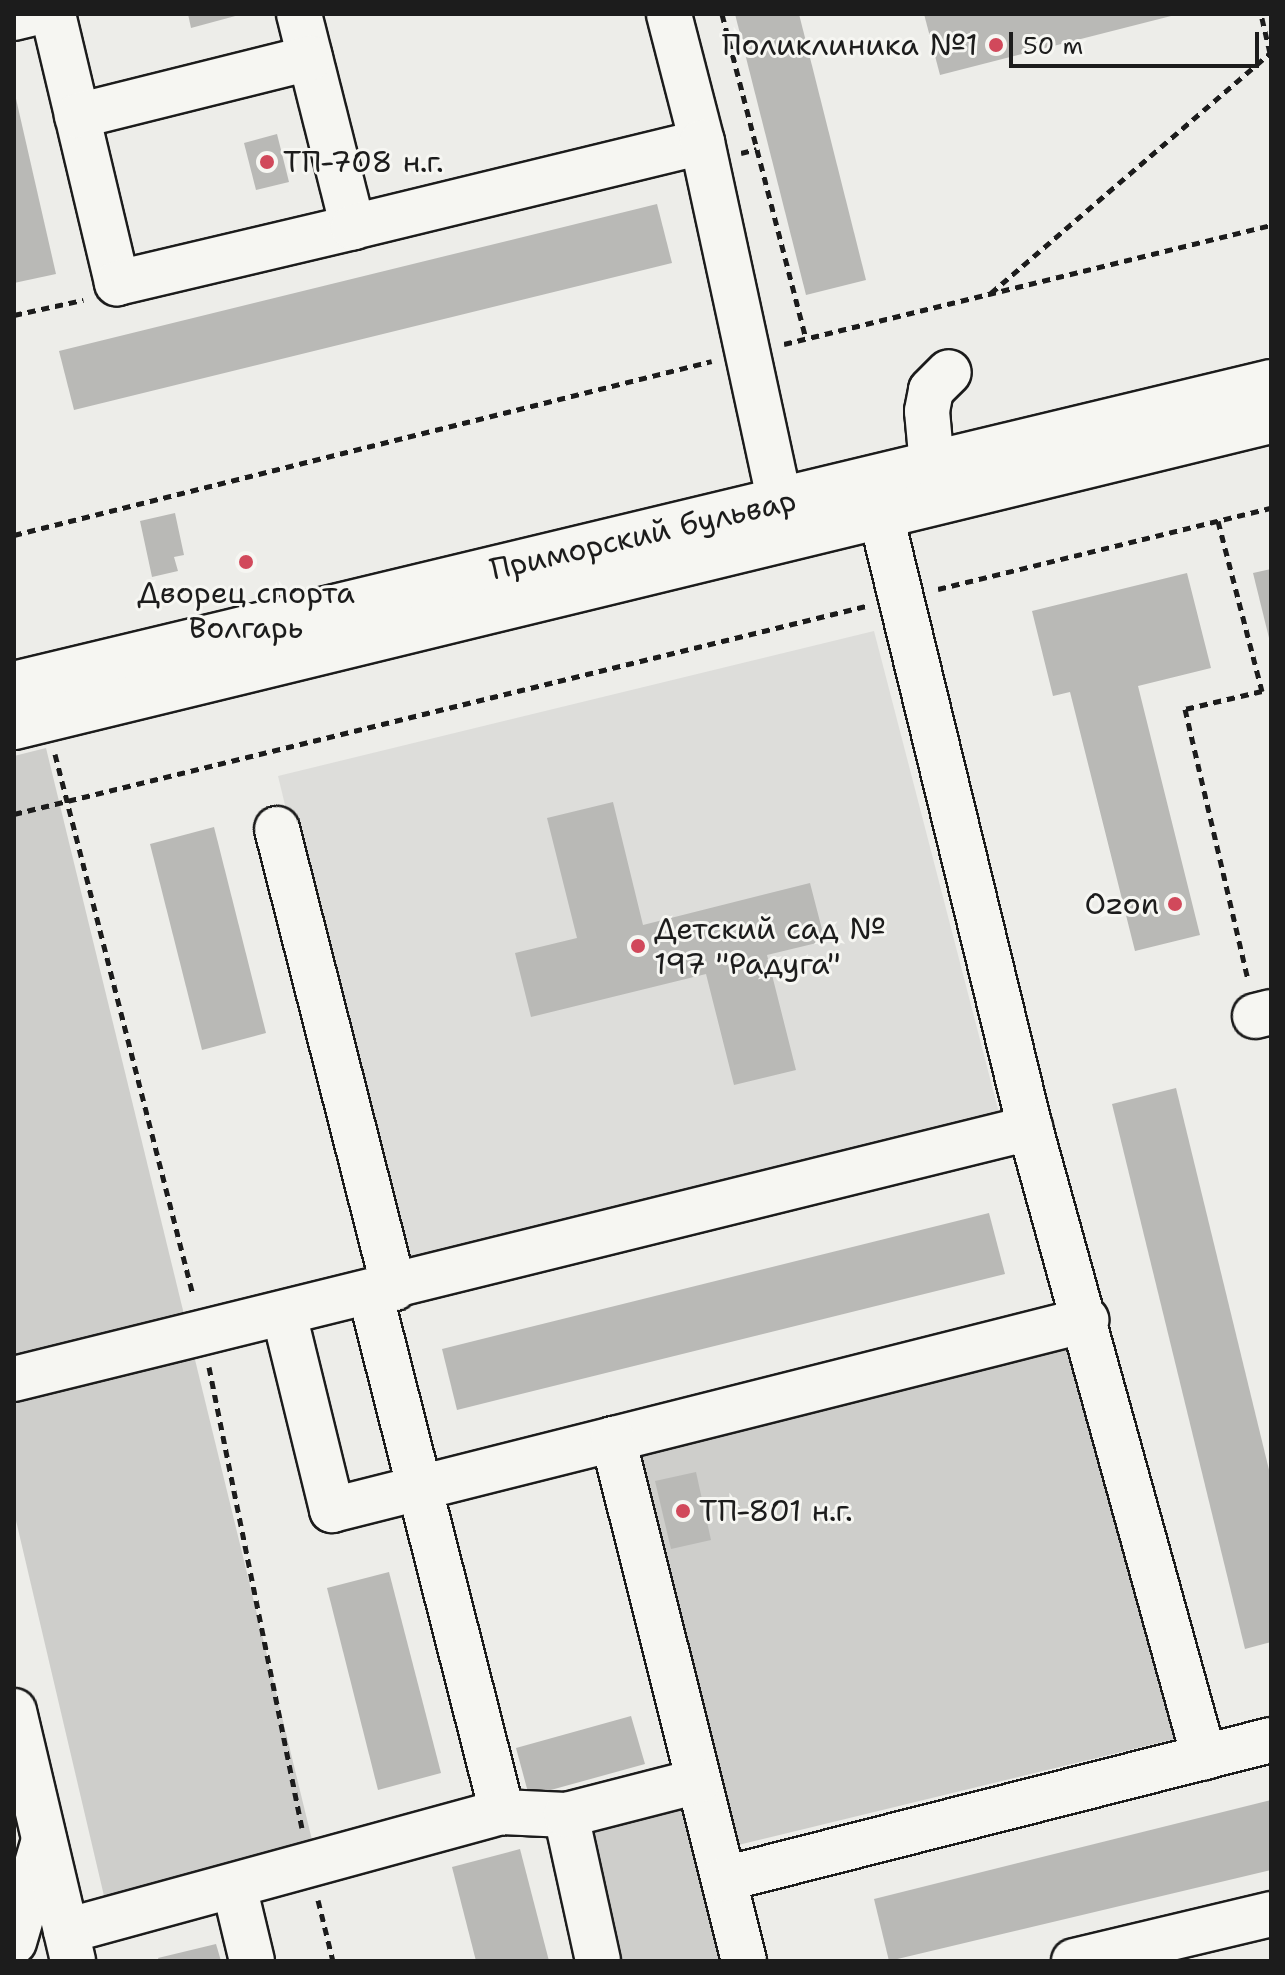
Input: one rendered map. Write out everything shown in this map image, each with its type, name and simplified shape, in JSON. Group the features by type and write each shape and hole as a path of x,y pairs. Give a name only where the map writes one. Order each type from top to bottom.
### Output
{"main road":[{"path":"14,18 30,14"},
{"path":"53,14 117,283 702,142"},
{"path":"299,14 353,227"},
{"path":"669,14 702,142 780,503"},
{"path":"77,116 310,58"},
{"path":"932,465 927,411 931,390 949,372"},
{"name":"Приморский бульвар","path":"14,684 780,503 1271,382"},
{"path":"14,727 1271,421"},
{"path":"881,516 1030,1128 1086,1320 1204,1757"},
{"path":"277,829 382,1290 419,1488 502,1812"},
{"path":"14,1379 1030,1128"},
{"path":"284,1314 332,1510 1086,1320"},
{"path":"613,1439 744,1961"},
{"path":"14,1711 70,1946 234,1886 502,1812 566,1815 698,1781"},
{"path":"724,1879 1271,1740"},
{"path":"566,1815 598,1961"},
{"path":"14,1942 44,1840"},
{"path":"234,1886 252,1961"},
{"path":"1074,1961 1271,1914"}],"path":[{"path":"722,14 806,339"},
{"path":"990,294 1270,53 1261,14"},
{"path":"14,535 1271,225"},
{"path":"14,814 1271,508"},
{"path":"1218,521 1262,691 1185,709 1263,1014"},
{"path":"310,1865 333,1961"}],"shaded area":[{"name":"Детский сад № 197 \"Радуга\"","path":"874,631 1000,1117 398,1273 278,776"},
{"path":"46,748 313,1844 104,1896 14,1512 14,756"},
{"path":"1082,1342 1183,1737 738,1845 639,1454"},
{"path":"689,1795 731,1961 612,1961 582,1823"}],"building":[{"path":"188,14 239,14 239,15 191,28"},
{"path":"735,14 799,14 866,280 806,295"},
{"name":"Поликлиника №1","path":"924,14 1175,14 1175,15 940,75"},
{"path":"14,90 56,274 14,283"},
{"name":"ТП-708 н.г.","path":"277,134 289,182 256,190 244,143"},
{"path":"657,204 672,263 74,410 59,351"},
{"path":"175,513 184,555 174,557 178,571 152,577 140,521"},
{"path":"1271,569 1271,642 1270,642 1253,573"},
{"path":"1187,573 1211,668 1138,686 1200,935 1135,951 1070,692 1053,696 1032,611"},
{"path":"613,802 643,925 810,883 825,941 767,955 796,1070 734,1085 706,974 531,1017 515,953 577,938 547,818"},
{"path":"214,827 266,1033 202,1050 150,844"},
{"path":"1176,1088 1271,1478 1271,1642 1245,1649 1112,1104"},
{"path":"989,1213 1005,1274 457,1410 442,1349"},
{"name":"ТП-801 н.г.","path":"696,1472 711,1540 671,1549 655,1481"},
{"path":"389,1572 441,1773 378,1790 327,1588"},
{"path":"631,1716 645,1764 529,1796 516,1748"},
{"path":"1271,1800 1271,1870 889,1961 874,1899"},
{"path":"520,1849 549,1961 476,1961 452,1867"},
{"path":"216,1944 221,1961 159,1961 158,1958"}],"place":[{"name":"Поликлиника №1","path":"996,45"},
{"name":"ТП-708 н.г.","path":"267,162"},
{"name":"Дворец спорта Волгарь","path":"246,562"},
{"name":"Ozon","path":"1175,904"},
{"name":"Детский сад № 197 \"Радуга\"","path":"638,946"},
{"name":"ТП-801 н.г.","path":"683,1511"}]}
